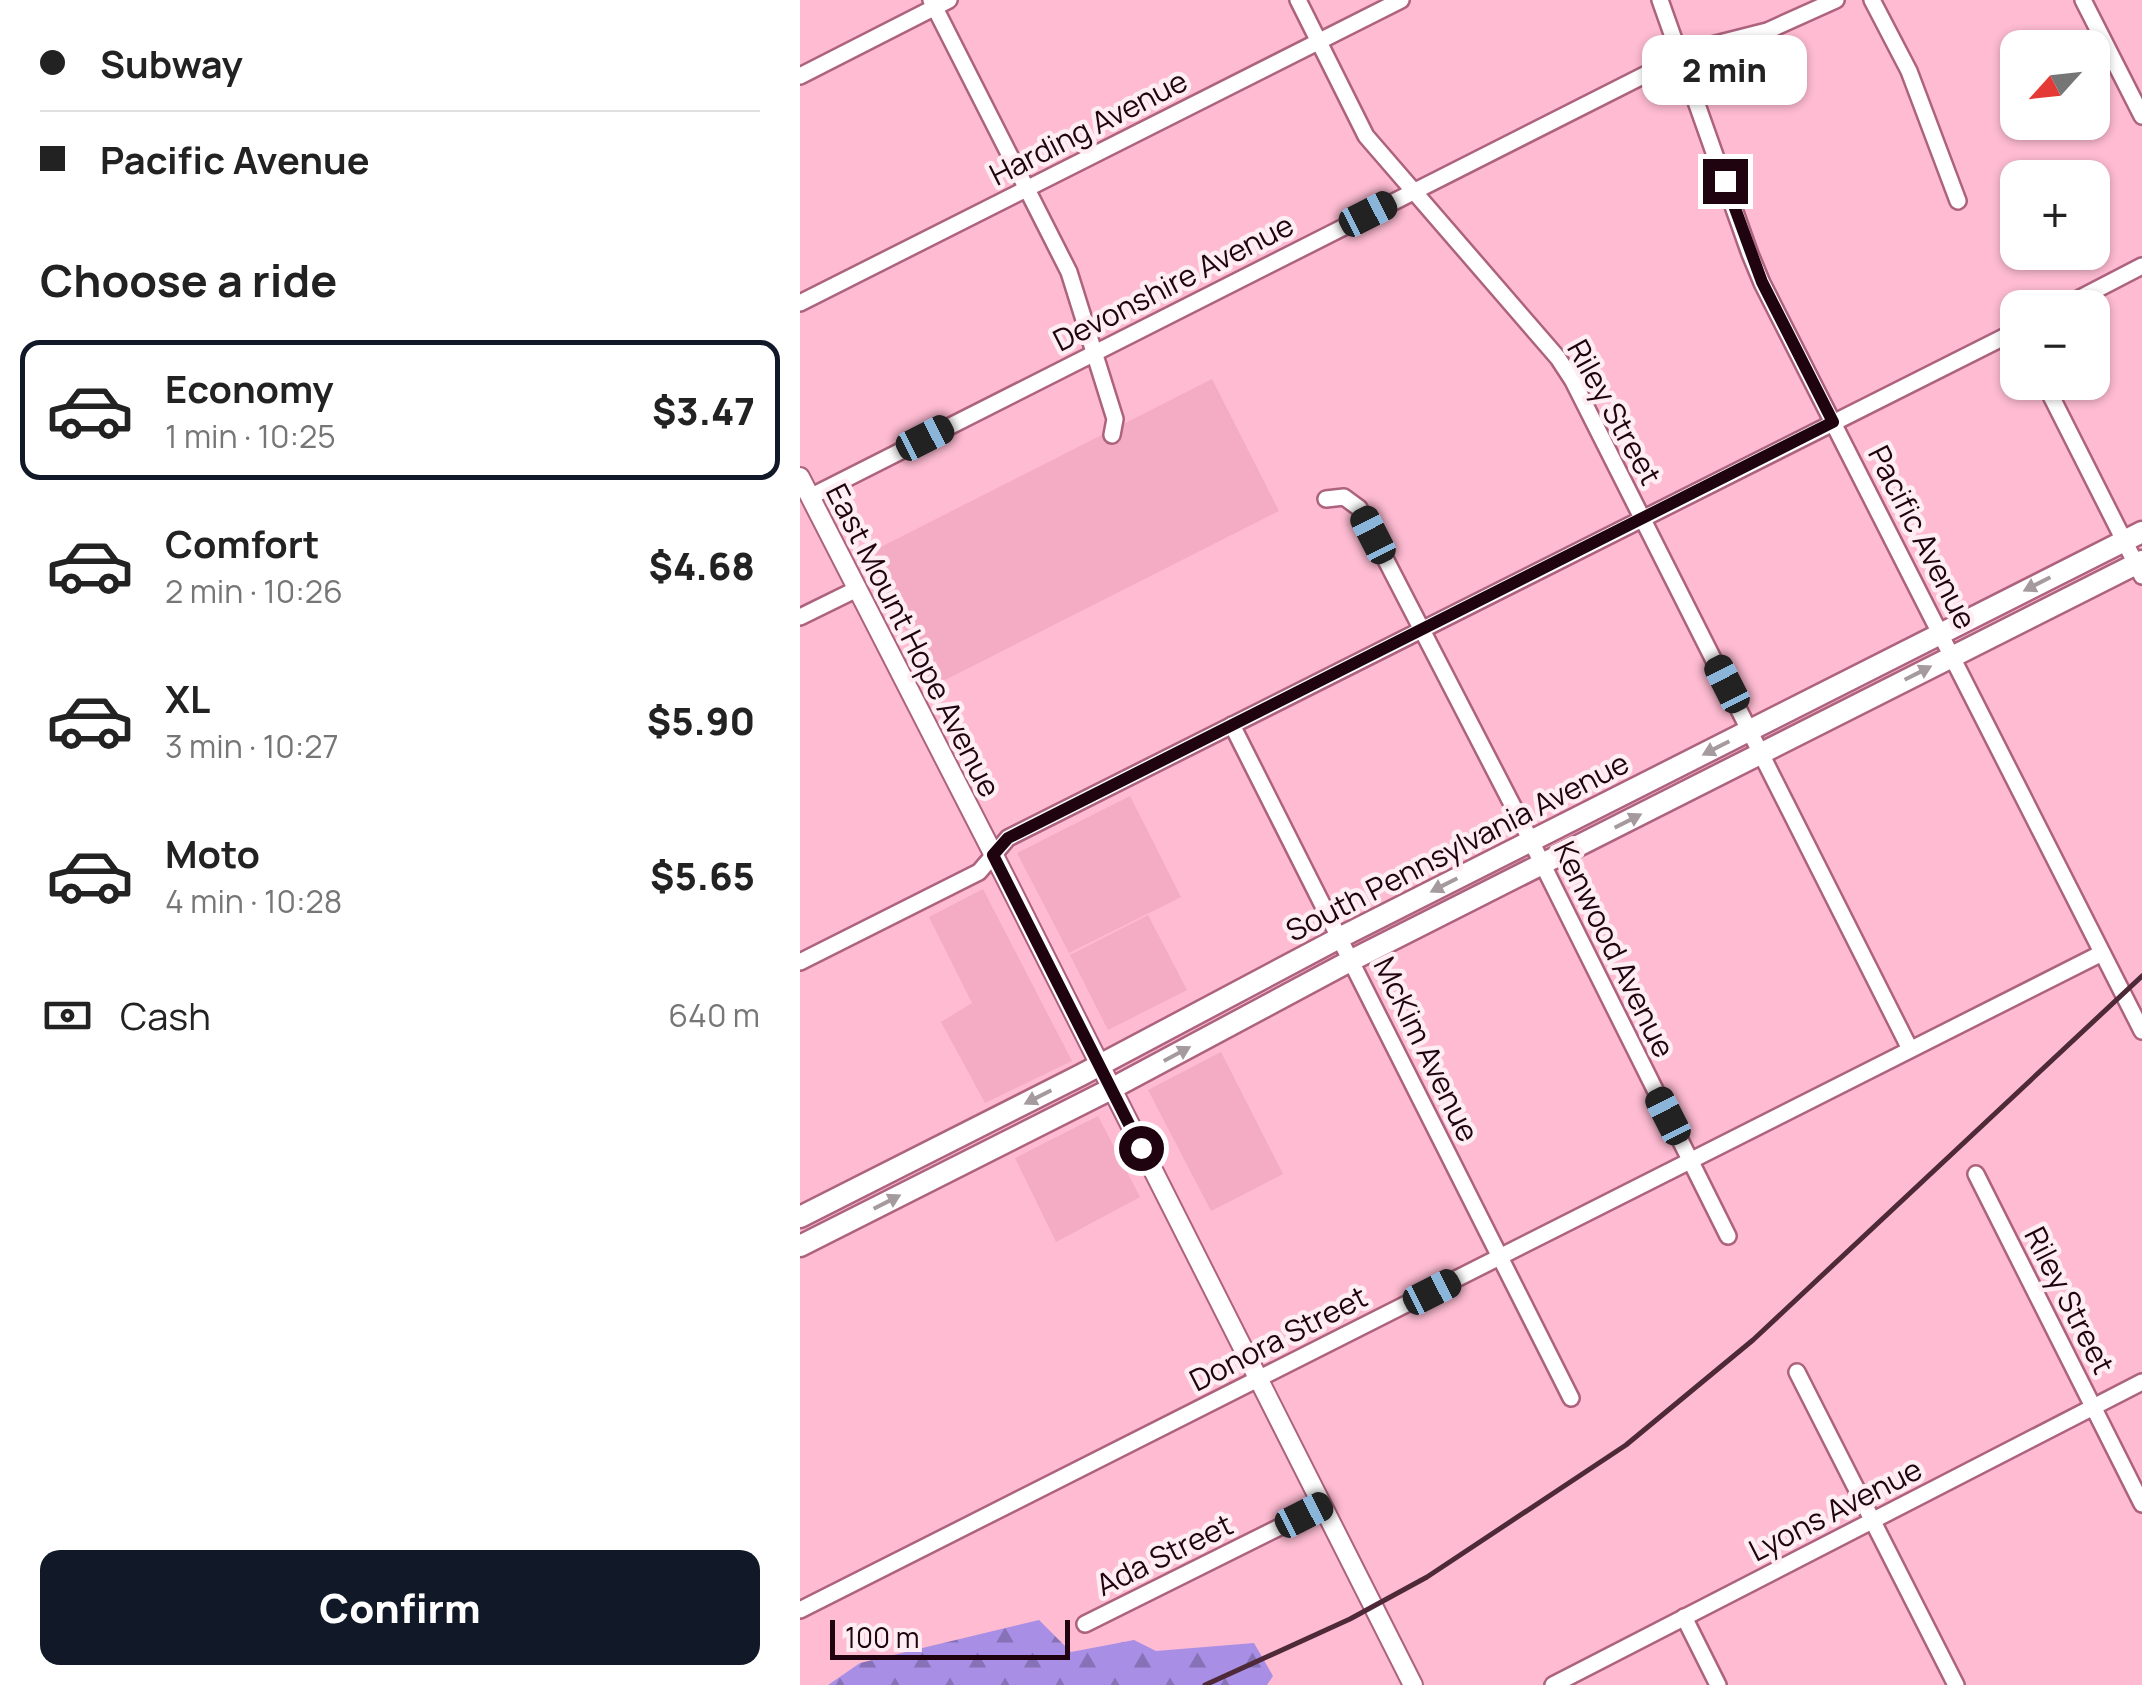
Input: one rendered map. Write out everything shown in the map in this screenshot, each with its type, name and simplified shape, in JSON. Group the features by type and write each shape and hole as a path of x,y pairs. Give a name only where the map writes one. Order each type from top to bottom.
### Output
{"main road":[{"name":"South Pennsylvania Avenue","path":"800,1217 1341,937 2133,536"},
{"name":"South Pennsylvania Avenue","path":"800,1246 1953,655 2140,567"}],"street":[{"name":"Riley Street","path":"1298,0 1366,136 1558,358 1572,381 1910,1049"},
{"name":"Harding Avenue","path":"800,303 1401,0"},
{"name":"Pacific Avenue","path":"1660,0 1750,254 2142,1032"},
{"name":"Devonshire Avenue","path":"810,497 1696,49 1767,31 1836,0"},
{"path":"1872,0 1910,71 1958,201"},
{"path":"2083,0 2142,116"},
{"path":"800,76 938,2 1069,272 1116,419 1112,434"},
{"path":"2096,290 2142,266"},
{"path":"800,962 979,872 1008,838 2000,339"},
{"path":"2054,400 2133,536 2140,567"},
{"name":"East Mount Hope Avenue","path":"800,477 1412,1685"},
{"name":"Kenwood Avenue","path":"1326,499 1344,497 1359,508 1728,1236"},
{"path":"800,617 857,589"},
{"name":"McKim Avenue","path":"1232,725 1571,1398"},
{"name":"Donora Street","path":"800,1610 2102,953"},
{"name":"Riley Street","path":"1976,1174 2142,1504"},
{"path":"1797,1372 1956,1685"},
{"name":"Lyons Avenue","path":"1553,1685 2142,1382"},
{"name":"Ada Street","path":"1084,1624 1322,1506"},
{"path":"1684,1618 1718,1685"}],"shaded area":[{"path":"1212,379 1279,511 933,686 867,554"},
{"path":"1130,796 1181,897 1069,953 1017,853"},
{"path":"983,889 1072,1061 985,1103 941,1022 972,1003 929,917"},
{"path":"1148,915 1187,990 1108,1030 1070,955"},
{"path":"1221,1052 1283,1174 1211,1211 1148,1090"},
{"path":"1098,1116 1140,1197 1056,1242 1015,1158"}],"green space":[{"path":"1039,1620 1071,1652 1134,1640 1156,1651 1254,1643 1273,1676 1267,1685 828,1685 860,1663"}],"railway":[{"path":"1205,1685 1350,1619 1427,1577 1626,1445 1753,1340 2142,976"}],"route":[{"path":"1141,1148 993,855 1008,838 1833,422 1762,282 1725,181"}]}
